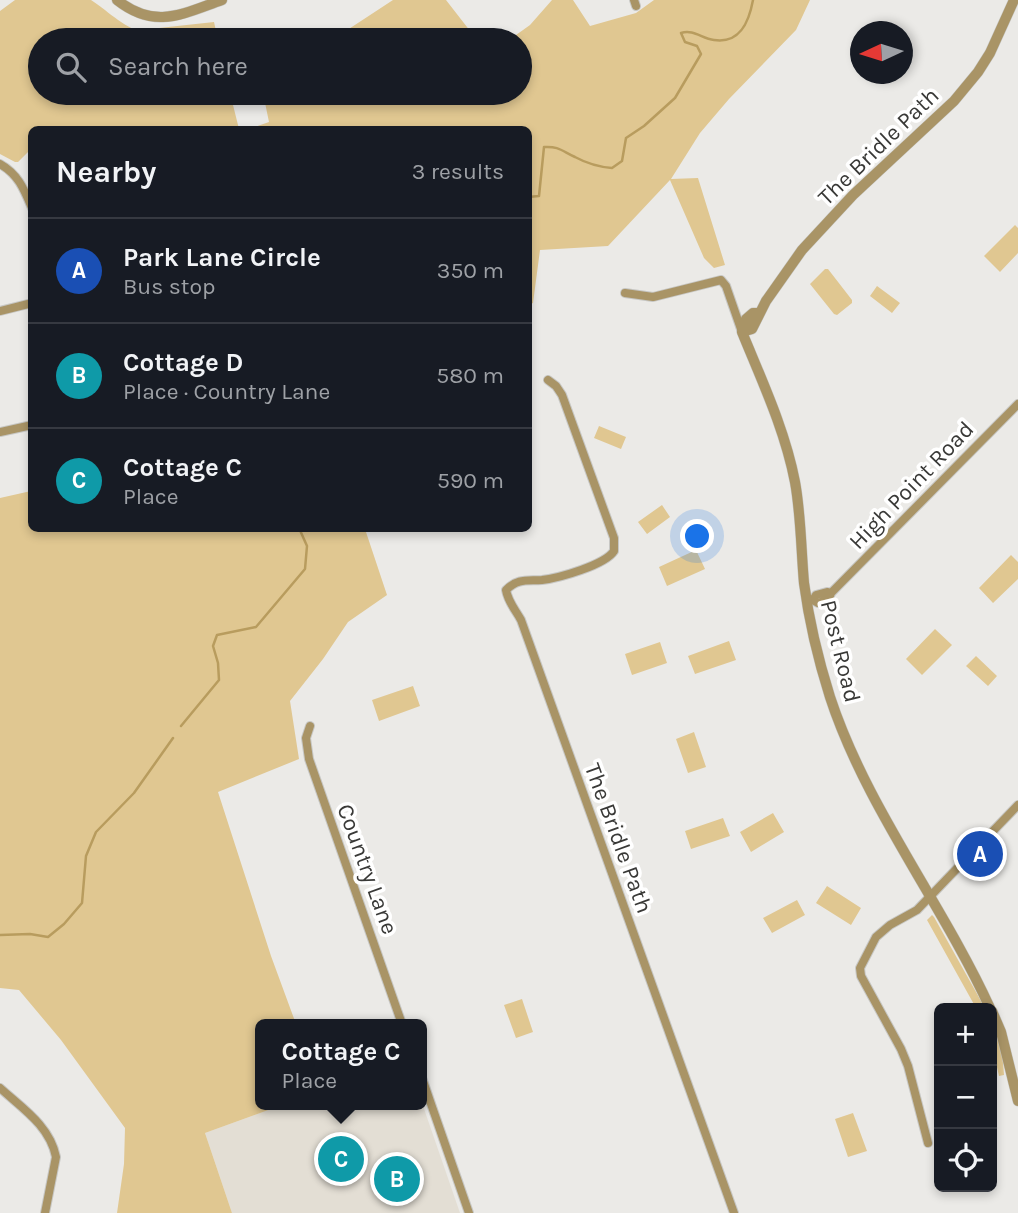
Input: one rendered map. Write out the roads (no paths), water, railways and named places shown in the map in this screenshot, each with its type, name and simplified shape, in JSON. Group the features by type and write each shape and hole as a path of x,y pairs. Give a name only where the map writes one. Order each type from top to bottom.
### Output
{"street":[{"path":"117,0 148,18 164,18 222,0"},
{"name":"The Bridle Path","path":"742,332 746,319 753,313 759,313 802,250 826,222 954,101 978,72 990,53 1014,0"},
{"path":"0,164 13,172 28,199"},
{"name":"Post Road","path":"625,293 653,297 721,280 726,286 782,430 789,455 799,505 810,601 823,675 855,761 987,1003"},
{"path":"0,311 28,304"},
{"name":"The Bridle Path","path":"548,380 562,396 614,538 614,551 607,559 565,575 514,582 506,590 508,601 521,620 734,1213"},
{"name":"High Point Road","path":"810,601 818,603 829,599 831,593 1018,404"},
{"path":"0,432 28,426"},
{"name":"Country Lane","path":"310,726 306,738 309,759 400,1019"},
{"path":"928,1143 908,1066 859,968 876,937 890,925 918,910 1018,805"},
{"name":"Post Road","path":"997,1023 1018,1101"},
{"path":"0,1088 42,1127 54,1149 55,1157 45,1213"},
{"path":"427,1092 469,1213"}],"waterway":[{"path":"532,197 539,196 544,147 557,148 603,167 612,168 622,161 626,138 675,98 701,54 697,46 685,42 681,33 690,32 714,40 730,39 742,30 753,0"},
{"path":"181,726 219,680 213,646 217,635 256,627 305,569 307,546 301,532"},
{"path":"0,935 30,934 48,937 64,924 82,903 86,856 96,832 134,793 173,738"}],"place":[{"name":"Park Lane Circle","path":"980,854"},
{"name":"Cottage C","path":"341,1159"},
{"name":"Cottage D","path":"397,1179"}]}
